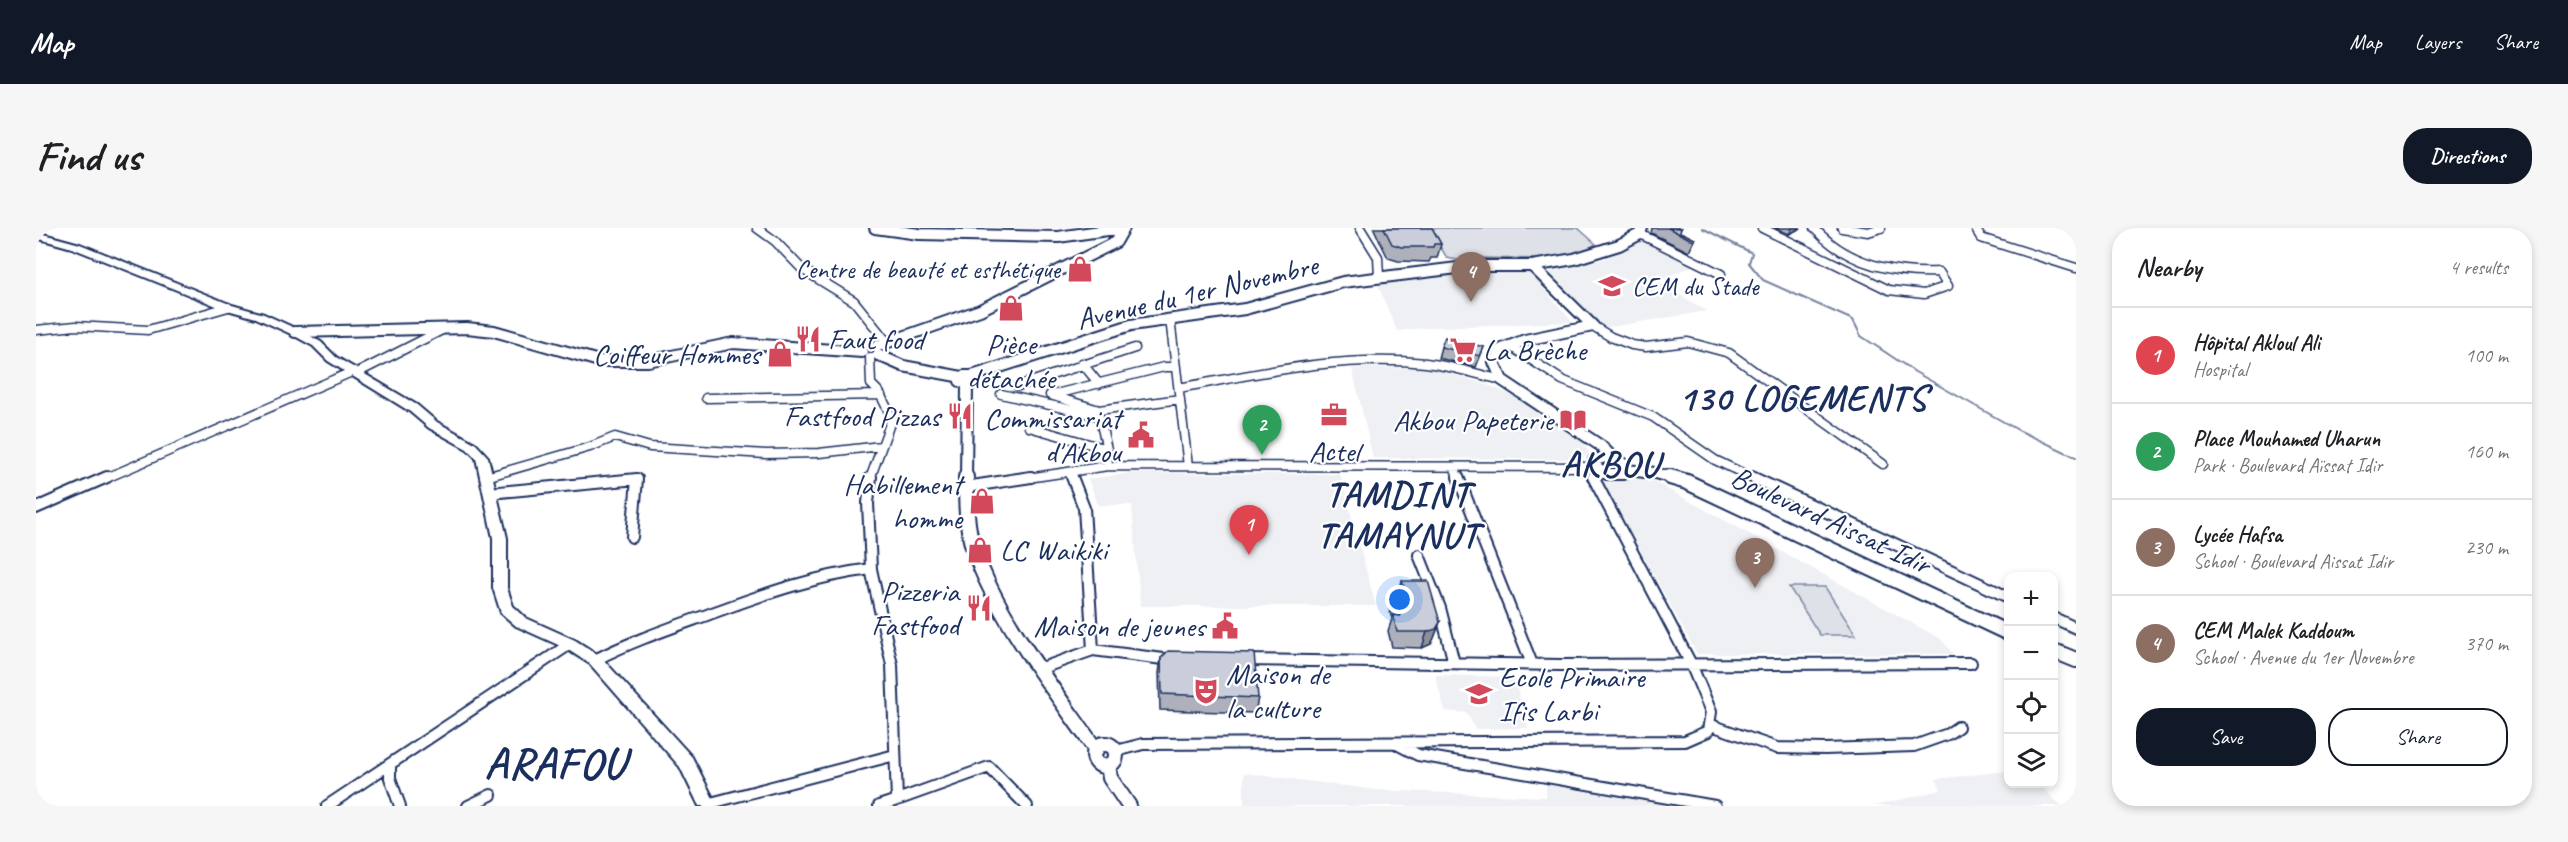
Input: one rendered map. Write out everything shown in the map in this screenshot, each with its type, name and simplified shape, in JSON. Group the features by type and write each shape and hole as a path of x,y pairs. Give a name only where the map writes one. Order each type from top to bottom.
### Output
{"main road":[{"path":"36,235 76,246 228,307 260,316 295,332 412,408 433,425 471,446 482,457 500,538 500,588 506,609 522,622 570,644 595,660 686,762 707,805"}],"street":[{"path":"875,228 919,234 1058,237 1123,228"},
{"path":"295,332 446,328 494,331 599,361 648,361 733,343 875,350 1022,291 1116,242 1123,228"},
{"path":"1360,228 1378,257 1379,277"},
{"path":"1762,228 1889,290 1924,294 1948,286 1939,272 1913,274 1870,264 1823,239 1814,228"},
{"path":"1842,228 1868,232 1881,228"},
{"path":"1975,228 1981,238 2076,268"},
{"path":"760,229 802,269 854,301 875,350 871,384 881,395 892,418 871,473 868,503 871,569 892,666 897,800"},
{"path":"1641,231 1721,274"},
{"name":"Avenue du 1er Novembre","path":"967,379 1131,325 1245,309 1343,282 1474,266 1532,266 1593,255 1641,231"},
{"path":"1532,266 1593,326 1611,338 1645,347 1686,342 1706,344 1729,353 1883,464"},
{"path":"36,330 76,326 148,330 228,307"},
{"path":"1170,319 1188,466"},
{"path":"1502,380 1494,362 1500,350 1525,340 1593,326"},
{"path":"36,508 356,372 446,328"},
{"path":"1510,346 1562,380 1653,417 1715,459 2004,595"},
{"path":"1018,386 1082,363 1135,348"},
{"path":"875,350 903,366 967,379 966,487 967,510 974,549 995,597 1039,669 1096,750"},
{"path":"1179,388 1297,368 1376,361 1428,363 1502,380 1601,446 1611,456 1620,460 1626,470"},
{"path":"1082,363 1099,384"},
{"path":"1176,367 1164,367 1050,395 1099,410 1180,399"},
{"path":"1001,394 1099,416 1107,449 1108,466"},
{"path":"706,398 881,395"},
{"path":"1029,427 1107,449"},
{"path":"486,477 615,437 650,447 766,454 819,453 881,446"},
{"path":"1599,470 1594,460 1598,457 1611,456"},
{"path":"966,487 1108,466 1599,470"},
{"path":"1454,468 1532,664"},
{"path":"1108,765 1097,762 1094,755 1096,750 1105,746 1116,751 1143,744 1685,741 1708,731 1711,725 1711,712 1691,664 1593,477 1599,470"},
{"name":"Boulevard Aissat Idir","path":"1599,470 1619,475 1626,470 1655,473 1687,482 2004,631"},
{"path":"1070,472 1084,507 1093,650"},
{"path":"489,494 637,479 632,537"},
{"path":"1419,555 1440,608 1454,663"},
{"path":"595,660 621,646 773,590 825,576 871,569"},
{"path":"2058,620 2076,628"},
{"path":"327,806 390,767 459,718 525,678 570,644"},
{"path":"1039,669 1093,650 1182,660"},
{"path":"2058,653 2076,660"},
{"path":"1230,660 1532,664 1971,663"},
{"path":"1711,725 1777,748 1825,749 1914,746 1948,734 1958,727"},
{"path":"1396,743 1418,755 1715,806"},
{"path":"1108,765 1117,758 1116,751"},
{"path":"707,805 895,755"},
{"path":"1108,765 1110,778 1129,806"},
{"path":"390,767 390,778 400,806"},
{"path":"879,806 990,767 1027,806"},
{"path":"468,806 491,795"}],"shaded area":[{"path":"1429,228 1578,228 1596,244 1578,254 1550,259 1483,258 1463,261 1447,258"},
{"name":"CEM du Stade","path":"1646,238 1697,264 1657,281 1707,311 1604,328 1563,291 1550,273 1552,269 1604,259"},
{"path":"1524,270 1532,274 1572,322 1436,327 1397,331 1377,283 1450,273"},
{"path":"1352,368 1430,368 1485,384 1508,393 1553,419 1581,439 1589,453 1581,459 1373,458"},
{"path":"1130,473 1340,474 1376,606 1140,606 1132,505 1098,505 1088,479"},
{"path":"1601,479 1649,479 1941,639 1953,654 1697,654"},
{"path":"1789,587 1825,587 1856,635 1820,635"},
{"name":"Ecole Primaire Ifis Larbi","path":"1435,675 1514,677 1528,728 1475,729 1467,713 1445,711"},
{"path":"2004,771 2004,788 2042,788 2062,806 1873,806 1941,790 1936,779"},
{"path":"1244,773 1378,790 1546,797 1546,784 1680,806 1244,806"}],"building":[{"path":"1384,228 1432,228 1441,244 1434,244 1433,247 1401,247 1392,244"},
{"path":"1668,228 1681,228 1680,232 1695,239 1694,241"},
{"path":"1445,337 1484,347 1480,356 1441,347"},
{"path":"1402,581 1428,581 1440,622 1436,629 1427,632 1397,632 1393,615 1400,616 1393,590 1405,590"},
{"name":"Maison de la culture","path":"1168,651 1254,653 1258,698 1162,694 1161,658"}],"waterway":[{"path":"1702,228 1752,253 1749,263 1763,280 1853,320 1861,336 1915,372 2018,430 2076,457"}],"place":[{"name":"Centre de beauté et esthétique","path":"1080,269"},
{"name":"CEM du Stade","path":"1612,286"},
{"name":"CEM Malek Kaddoum","path":"1471,302"},
{"name":"Pièce détachée","path":"1011,308"},
{"name":"Faut food","path":"808,339"},
{"name":"La Brèche","path":"1463,350"},
{"name":"Coiffeur Hommes","path":"780,354"},
{"name":"Actel","path":"1334,415"},
{"name":"Fastfood Pizzas","path":"960,416"},
{"name":"Akbou Papeterie","path":"1573,420"},
{"name":"Commissariat d'Akbou","path":"1141,435"},
{"name":"Place Mouhamed Uharun","path":"1262,455"},
{"name":"Habillement homme","path":"982,501"},
{"name":"LC Waikiki","path":"980,550"},
{"name":"Hôpital Akloul Ali","path":"1249,555"},
{"name":"Lycée Hafsa","path":"1755,588"},
{"name":"Pizzeria Fastfood","path":"979,608"},
{"name":"Maison de jeunes","path":"1225,626"},
{"name":"Maison de la culture","path":"1206,691"},
{"name":"Ecole Primaire Ifis Larbi","path":"1479,694"}],"district":[{"name":"130 LOGEMENTS","path":"1803,398"},
{"name":"AKBOU","path":"1610,464"},
{"name":"TAMDINT TAMAYNUT","path":"1398,514"},
{"name":"ARAFOU","path":"555,763"}]}
